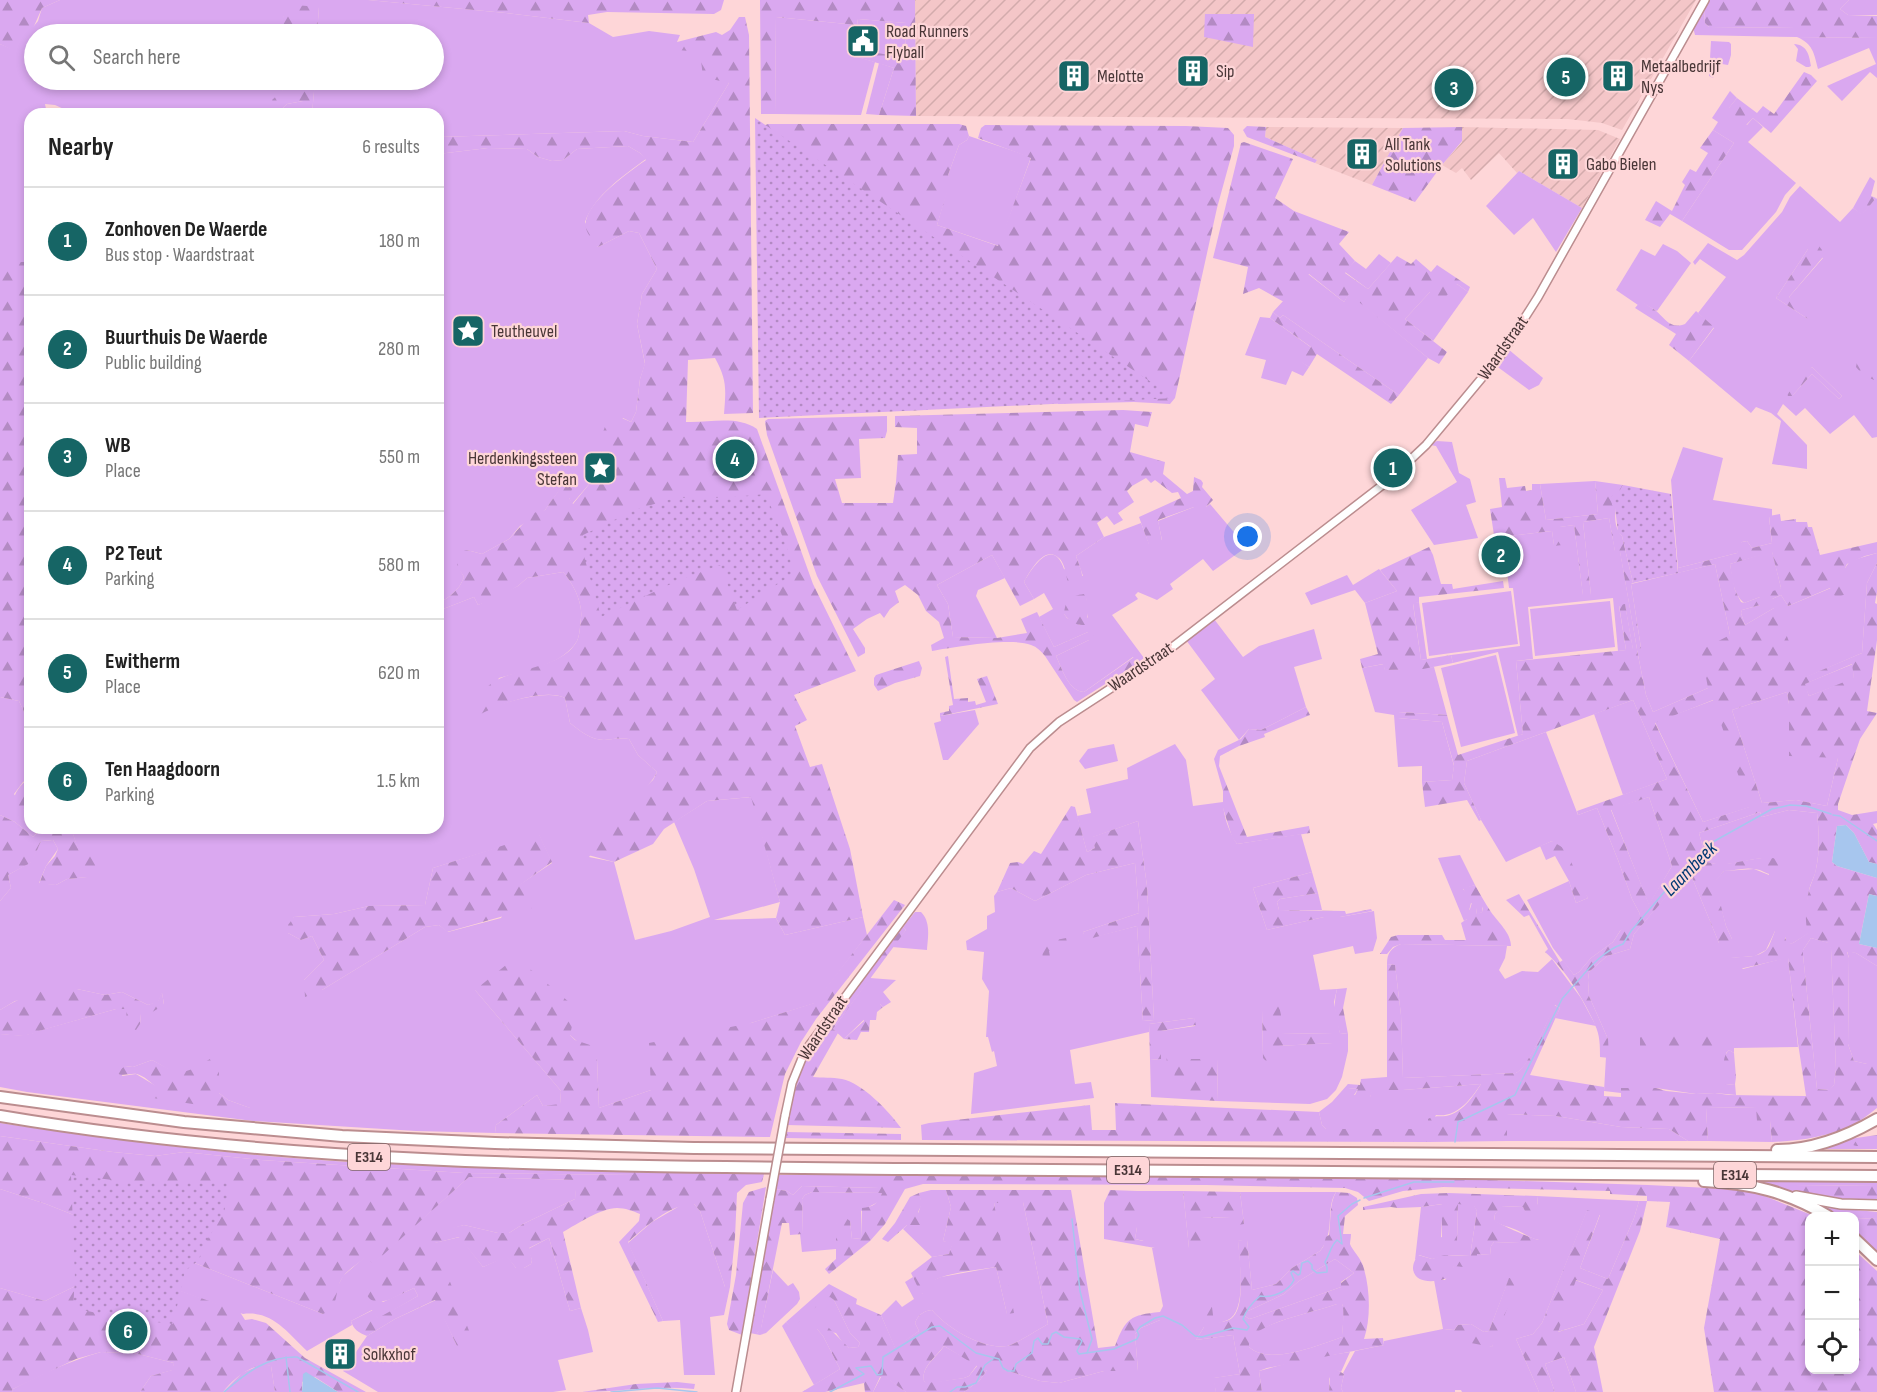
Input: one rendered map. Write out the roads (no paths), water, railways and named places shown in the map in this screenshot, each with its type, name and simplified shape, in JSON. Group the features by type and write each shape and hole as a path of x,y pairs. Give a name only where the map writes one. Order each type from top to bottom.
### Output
{"highway":[{"name":"E314","path":"0,1096 104,1112 252,1128 342,1136 495,1143 694,1148 1877,1157"},
{"name":"E314","path":"0,1116 103,1131 262,1149 495,1162 788,1167 1877,1176"},
{"name":"E314","path":"1756,1156 1774,1150 1813,1145 1842,1138 1877,1119"},
{"name":"E314","path":"1594,1174 1619,1179 1748,1185 1810,1200 1877,1205"},
{"name":"E314","path":"1768,1189 1821,1212"},
{"path":"1859,1243 1877,1260"}],"street":[{"name":"Waardstraat","path":"736,1392 790,1091 797,1066 811,1042 1030,748 1059,722 1141,670 1330,526 1389,480 1435,435 1501,355 1538,297 1705,0"}],"water":[{"path":"1846,825 1854,833 1869,862 1877,864 1877,878 1837,866 1832,862 1837,826"},
{"path":"1869,894 1877,896 1877,948 1859,944"},
{"path":"306,1372 338,1392 302,1392 303,1374"}],"waterway":[{"name":"Laambeek","path":"1576,983 1603,955 1623,944 1631,931 1683,870 1711,843 1772,809 1790,805 1806,806 1831,814"},
{"name":"Laambeek","path":"1833,815 1840,816 1877,841"},
{"name":"Laambeek","path":"1522,1080 1562,999 1575,984"},
{"name":"Laambeek","path":"1455,1142 1458,1122 1515,1095 1521,1082"},
{"name":"Laambeek","path":"1364,1198 1414,1182 1454,1182"},
{"name":"Laambeek","path":"830,1392 864,1374 856,1368 871,1366 877,1375 882,1374 883,1357 932,1327 940,1326 976,1353 999,1359 1003,1368 1008,1371 1014,1371 1016,1364 1032,1353 1034,1341 1038,1338 1042,1344 1048,1344 1052,1334 1056,1332 1064,1337 1080,1339 1082,1341 1077,1351 1079,1354 1114,1349 1137,1339 1139,1335 1137,1331 1140,1327 1163,1316 1182,1325 1195,1336 1202,1337 1233,1328 1247,1330 1249,1327 1243,1319 1250,1306 1260,1296 1274,1295 1288,1288 1294,1280 1291,1273 1293,1271 1300,1274 1302,1263 1308,1261 1317,1273 1327,1272 1325,1262 1331,1248 1337,1240 1342,1244 1338,1216 1360,1200"},
{"path":"1072,1219 1080,1291 1092,1339 1087,1353"},
{"path":"286,1357 290,1392"},
{"name":"Laambeek","path":"224,1392 249,1372 276,1359 286,1357 297,1357 358,1392"},
{"path":"950,1392 957,1387 976,1383 985,1365 993,1359"},
{"name":"Laambeek","path":"611,1392 657,1388 697,1392"}],"place":[{"name":"Road Runners Flyball","path":"863,41"},
{"name":"Sip","path":"1193,71"},
{"name":"Melotte","path":"1074,76"},
{"name":"Metaalbedrijf Nys","path":"1618,76"},
{"name":"Ewitherm","path":"1566,77"},
{"name":"WB","path":"1454,88"},
{"name":"All Tank Solutions","path":"1362,154"},
{"name":"Gabo Bielen","path":"1563,164"},
{"name":"Teutheuvel","path":"468,331"},
{"name":"P2 Teut","path":"735,459"},
{"name":"Herdenkingssteen Stefan","path":"600,468"},
{"name":"Zonhoven De Waerde","path":"1393,468"},
{"name":"Buurthuis De Waerde","path":"1501,555"},
{"name":"Ten Haagdoorn","path":"128,1331"},
{"name":"Solkxhof","path":"340,1354"}]}
